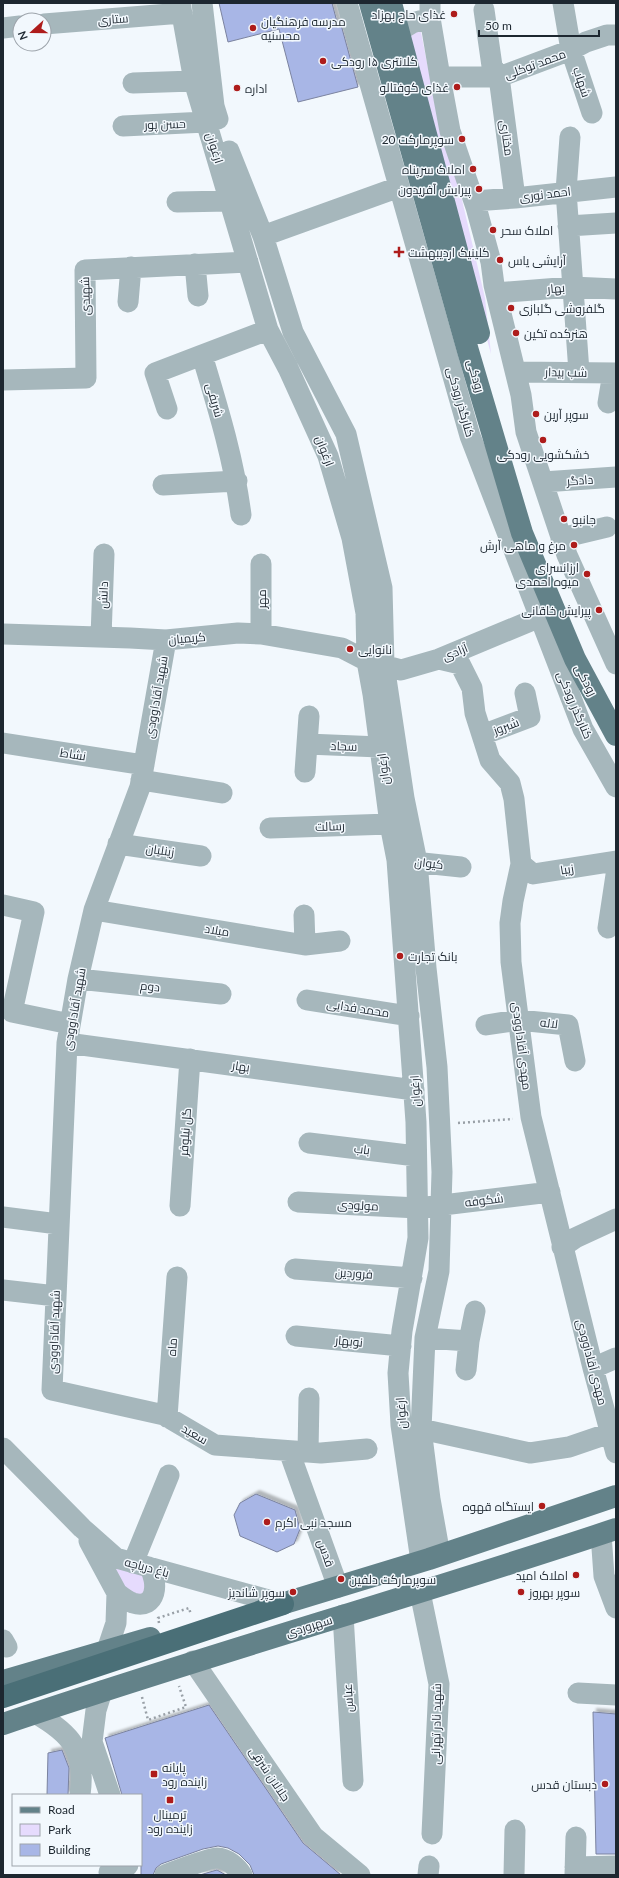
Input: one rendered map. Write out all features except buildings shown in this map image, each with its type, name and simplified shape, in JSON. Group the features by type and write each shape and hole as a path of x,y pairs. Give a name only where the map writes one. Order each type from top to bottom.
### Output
{"highway":[{"path":"3,1697 283,1604"}],"main road":[{"name":"رودکی","path":"370,3 522,533 575,659 616,735"},
{"name":"رودکی","path":"391,3 489,372 536,540 583,648 616,710"},
{"path":"7,1679 107,1650 283,1604 431,1558 616,1496"},
{"name":"سهروردی","path":"3,1724 193,1661 420,1592 608,1531"}],"street":[{"name":"ارغوان","path":"202,3 214,106 232,159 263,236 293,332 346,434 382,588 376,663 380,747 395,798 390,824 407,861 409,1016 414,1090 418,1208 418,1238 402,1331 398,1373 401,1425 431,1558"},
{"name":"کنارگذر رودکی","path":"346,3 470,436 583,729 616,786"},
{"name":"شهاب","path":"563,3 571,50 592,113"},
{"name":"ارغوان","path":"181,8 194,81 268,330 288,368 328,456 352,538 376,663 395,798 426,968 437,1067 442,1172 439,1271 425,1338 421,1429 430,1499 431,1558"},
{"name":"ستاری","path":"52,23 181,8"},
{"name":"مختاری","path":"484,10 492,66 499,77 515,198"},
{"path":"399,31 430,11 450,132 474,201 491,262 496,293 521,396 526,432 567,555 616,664"},
{"name":"محمد توکلی","path":"499,77 571,50 586,42 606,35 616,35"},
{"path":"440,77 499,77"},
{"path":"370,86 392,80"},
{"path":"133,83 194,81"},
{"name":"حسن پور","path":"123,126 206,122"},
{"path":"570,137 566,191 579,372"},
{"path":"389,152 411,146"},
{"path":"263,236 399,187"},
{"name":"احمد نوری","path":"474,201 616,187"},
{"path":"177,202 230,201"},
{"path":"568,226 616,223"},
{"name":"شهیدی","path":"3,380 86,378 85,270 248,262"},
{"path":"196,264 198,296"},
{"path":"128,302 131,267"},
{"name":"بهار","path":"496,293 572,287 616,289"},
{"path":"167,409 155,373 268,330"},
{"name":"شریفی","path":"202,355 230,451 237,481 241,515"},
{"name":"شب بیدار","path":"516,372 615,373"},
{"path":"608,403 615,373"},
{"path":"316,429 337,418"},
{"name":"دادگر","path":"543,482 616,477"},
{"path":"163,485 237,481"},
{"path":"561,538 607,527"},
{"name":"دانش","path":"101,637 104,554"},
{"name":"مهر","path":"261,564 261,634"},
{"name":"آزادی","path":"376,663 401,670 439,659 540,617"},
{"name":"کریمیان","path":"3,634 166,640 238,633 261,634 342,648 376,663"},
{"name":"شهید آقاداوودی","path":"52,1390 58,1224 69,1034 78,979 94,910 142,772 166,640"},
{"name":"مهدی آقاداوودی","path":"439,659 460,664 472,688 475,713 490,760 510,783 514,800 521,864 510,923 511,962 531,1117 562,1247 616,1453"},
{"name":"شبروز","path":"482,735 530,717 525,693"},
{"path":"305,772 309,716"},
{"name":"نشاط","path":"3,743 142,772 222,793"},
{"name":"سجاد","path":"307,744 380,747"},
{"name":"رسالت","path":"270,828 390,824"},
{"name":"زینلیان","path":"118,844 201,856"},
{"name":"کیوان","path":"407,861 461,866"},
{"name":"زیبا","path":"521,864 533,874 616,861"},
{"path":"608,928 616,875"},
{"name":"بهار","path":"3,905 34,912 12,1012 69,1034 190,1059 414,1090"},
{"name":"میلاد","path":"94,910 304,945 340,941"},
{"path":"304,915 304,945"},
{"name":"دوم","path":"78,979 221,994"},
{"name":"محمد فدایی","path":"307,1000 409,1016"},
{"path":"486,1025 518,1020"},
{"name":"لاله","path":"518,1020 568,1026 575,1061"},
{"name":"گل نیلوفر","path":"180,1206 190,1059"},
{"name":"باب","path":"309,1142 416,1156"},
{"name":"شکوفه","path":"418,1208 550,1192"},
{"name":"مولودی","path":"298,1202 418,1208"},
{"path":"3,1217 58,1224"},
{"path":"562,1247 575,1238 616,1219"},
{"name":"فروردین","path":"295,1269 412,1278"},
{"name":"ماه","path":"167,1417 177,1277"},
{"path":"3,1290 56,1296"},
{"path":"466,1370 469,1341 476,1311"},
{"name":"نوبهار","path":"296,1336 401,1346"},
{"path":"425,1338 469,1341"},
{"path":"593,1368 616,1358"},
{"name":"سعید","path":"52,1390 167,1417 215,1446 298,1451 367,1449"},
{"path":"298,1451 309,1398"},
{"path":"421,1429 530,1453 569,1447 610,1433"},
{"name":"باغ دریاچه","path":"3,1448 82,1528 116,1558 283,1604"},
{"name":"قدس","path":"298,1451 338,1587"},
{"path":"82,1528 117,1593 132,1603 139,1604 150,1599 154,1595 156,1584 152,1572 141,1565 169,1475"},
{"path":"608,1531 604,1576 616,1608"},
{"name":"شهید نادر تهرانی","path":"420,1592 439,1684 432,1834"},
{"path":"107,1650 116,1623 117,1593"},
{"name":"عباس","path":"343,1615 353,1781"},
{"name":"جلالان شرقی","path":"193,1661 313,1836 360,1875"},
{"path":"102,1691 96,1710 92,1742 110,1794"},
{"path":"578,1693 616,1695"},
{"path":"35,1714 55,1724 75,1746 80,1763 82,1784 80,1794"},
{"path":"514,1875 515,1830"},
{"path":"576,1837 575,1871 616,1866"},
{"path":"165,1875 217,1858 227,1861 238,1869 242,1875"},
{"path":"133,1866 138,1875"}],"path":[{"path":"440,1125 531,1117"},
{"path":"158,1618 189,1608"},
{"path":"148,1720 186,1707"}],"green space":[{"path":"420,27 436,109 462,200 485,298 491,354 404,34"},
{"path":"108,1563 142,1572 149,1585 141,1595 129,1595"}],"place":[{"name":"غذای حاج بهزاد","path":"454,14"},
{"name":"مدرسه فرهنگیان محسنیه","path":"253,28"},
{"name":"کلانتری ۱۵ رودکی","path":"323,61"},
{"name":"غذای کوفتالو","path":"457,87"},
{"name":"اداره","path":"237,88"},
{"name":"سوپرمارکت 20","path":"462,139"},
{"name":"املاک سرپناه","path":"473,169"},
{"name":"پیرایش آفریدون","path":"479,189"},
{"name":"املاک سحر","path":"493,230"},
{"name":"کلینیک اردیبهشت","path":"399,252"},
{"name":"آرایشی یاس","path":"500,260"},
{"name":"گلفروشی گلبازی","path":"511,308"},
{"name":"هنرکده تکین","path":"516,333"},
{"name":"سوپر آرین","path":"536,414"},
{"name":"خشکشویی رودکی","path":"543,440"},
{"name":"جانبو","path":"564,519"},
{"name":"مرغ و ماهی آرش","path":"574,545"},
{"name":"ارزانسرای میوه احمدی","path":"587,574"},
{"name":"پیرایش خاقانی","path":"599,610"},
{"name":"نانوایی","path":"350,649"},
{"name":"بانک تجارت","path":"400,956"},
{"name":"ایستگاه قهوه","path":"542,1506"},
{"name":"مسجد نبی اکرم","path":"267,1522"},
{"name":"املاک امید","path":"576,1575"},
{"name":"سوپرمارکت دلفین","path":"341,1579"},
{"name":"سوپر شاندیز","path":"293,1592"},
{"name":"سوپر بهروز","path":"521,1592"},
{"name":"پایانه زاینده رود","path":"154,1774"},
{"name":"دبستان قدس","path":"605,1784"},
{"name":"ترمینال زاینده رود","path":"170,1800"}]}
